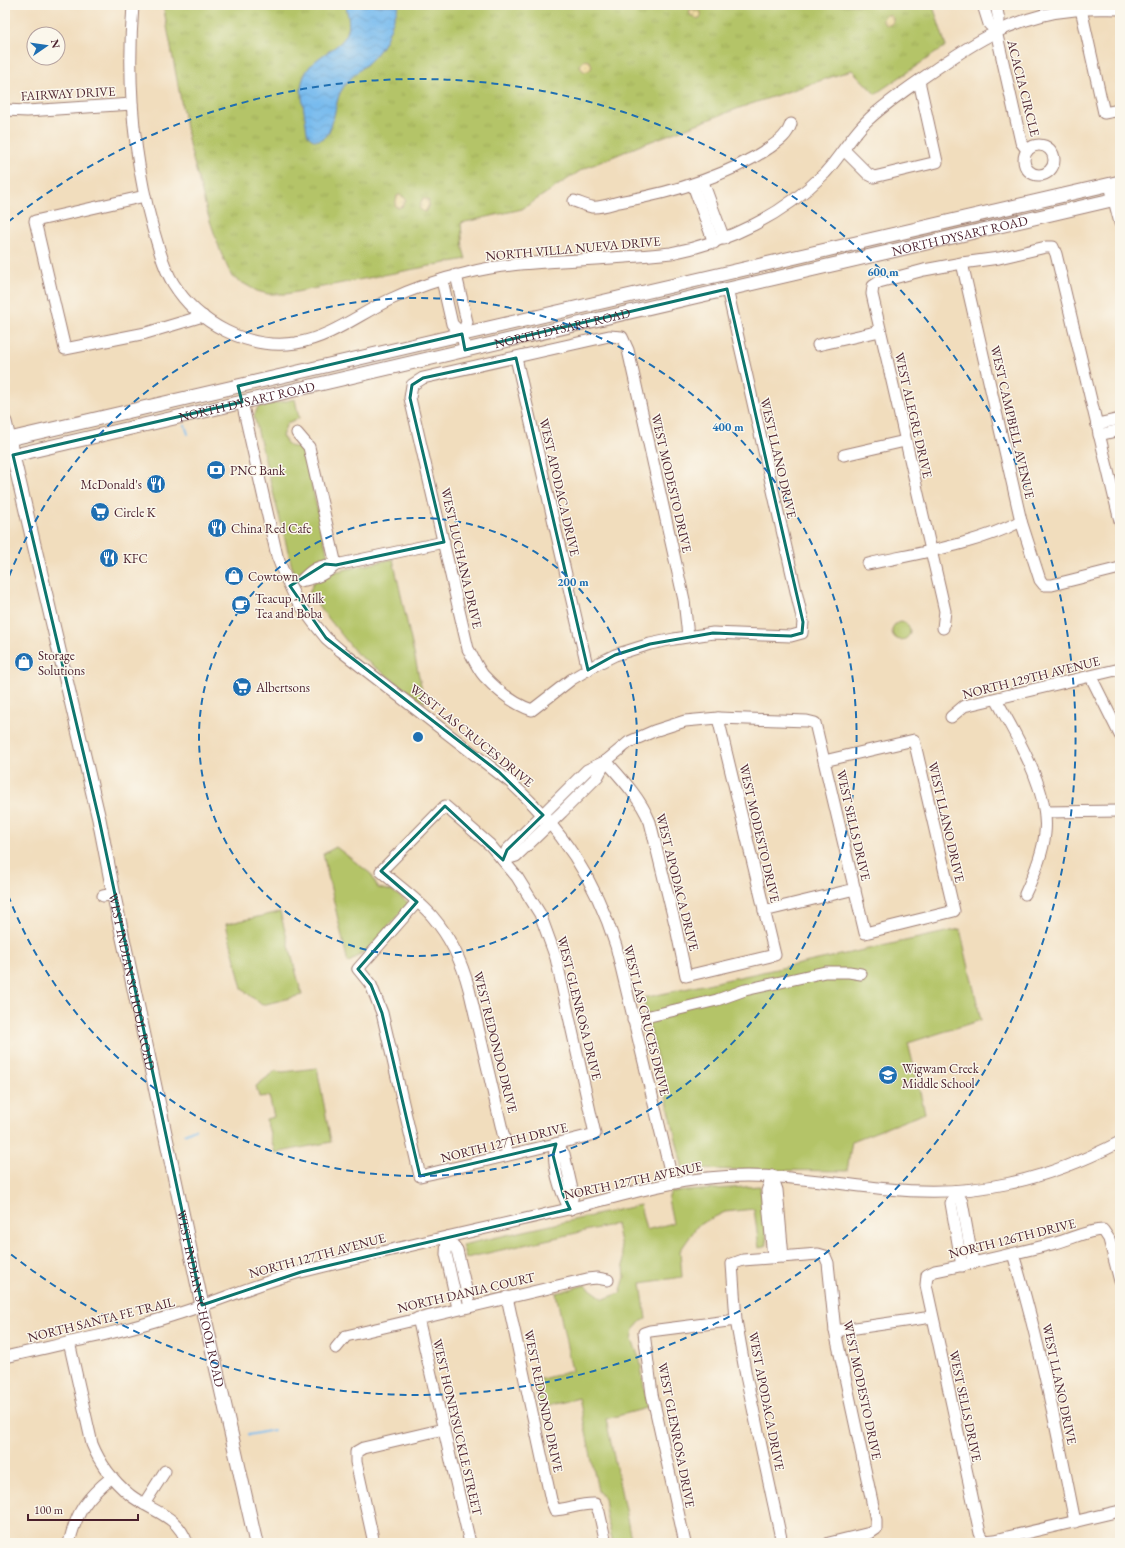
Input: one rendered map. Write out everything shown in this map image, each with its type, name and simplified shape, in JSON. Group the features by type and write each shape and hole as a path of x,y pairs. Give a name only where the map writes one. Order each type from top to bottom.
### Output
{"main road":[{"name":"NORTH DYSART ROAD","path":"7,440 1115,184"},
{"name":"NORTH DYSART ROAD","path":"9,456 1117,199"},
{"path":"238,386 242,402"},
{"name":"WEST INDIAN SCHOOL ROAD","path":"5,422 9,456 96,803 109,895 256,1543"}],"street":[{"name":"NORTH VILLA NUEVA DRIVE","path":"133,5 130,50 132,104 137,149 145,196 167,271 179,292 203,316 226,331 255,341 270,344 295,343 324,336 390,300 456,275 484,269 515,265 672,253 719,241 756,224 798,196 825,172 869,119 918,81 961,51 996,31 1032,18 1081,9 1120,9"},
{"path":"983,5 989,24 996,31 999,20 996,5"},
{"path":"1081,9 1104,113 1120,110"},
{"name":"ACACIA CIRCLE","path":"996,31 1021,142 1027,150"},
{"path":"844,150 868,174 874,177 937,162 918,81"},
{"name":"FAIRWAY DRIVE","path":"5,110 27,111 132,104"},
{"path":"574,201 592,207 647,197 698,183 755,157 783,138 788,132 791,124"},
{"path":"698,183 719,241"},
{"path":"1115,184 1120,223"},
{"path":"145,196 34,221 65,349 129,337 203,316"},
{"path":"962,263 999,258 1053,247 1056,254 1120,521"},
{"name":"WEST ALEGRE DRIVE","path":"943,628 945,611 872,294 873,286 879,282 924,270 962,263"},
{"name":"WEST CAMPBELL AVENUE","path":"962,263 1021,521 1040,580 1044,585 1052,585 1120,568"},
{"path":"456,275 467,322 462,334 465,350"},
{"path":"442,280 452,324 462,334"},
{"name":"WEST LLANO DRIVE","path":"688,636 713,633 791,636 802,632 803,622 727,289"},
{"path":"818,345 880,331"},
{"name":"WEST MODESTO DRIVE","path":"516,358 608,336 622,337 628,350 684,600 688,636"},
{"name":"WEST LUCHANA DRIVE","path":"516,358 423,378 412,385 410,398 468,649 483,675 507,696 523,707 532,710 572,679 588,670"},
{"name":"WEST APODACA DRIVE","path":"516,358 588,670"},
{"name":"WEST LAS CRUCES DRIVE","path":"242,402 277,556 290,586 313,622 326,638 341,651 526,796 560,833 584,870 609,924 616,946 673,1183"},
{"path":"1098,429 1120,419"},
{"path":"1098,429 1120,430"},
{"path":"297,433 309,447 336,565"},
{"path":"844,455 906,441"},
{"path":"868,564 980,538 1003,530 1021,521"},
{"path":"290,586 301,581 313,579 321,571 325,564 336,565 444,542"},
{"path":"588,670 615,655 650,644 688,636"},
{"name":"NORTH 129TH AVENUE","path":"951,717 964,706 1120,669"},
{"path":"1091,676 1120,735"},
{"path":"996,699 1034,774 1045,812 1045,832 1042,848 1025,894"},
{"path":"503,860 507,850 547,819 587,770 606,761 630,742 654,731 685,721 718,718"},
{"name":"WEST MODESTO DRIVE","path":"718,718 775,955"},
{"name":"WEST SELLS DRIVE","path":"718,718 807,721 816,723 865,933"},
{"name":"WEST LLANO DRIVE","path":"824,760 914,740 954,911 865,933"},
{"name":"WEST APODACA DRIVE","path":"606,761 632,790 646,811 676,928 686,976 775,955"},
{"name":"WEST GLENROSA DRIVE","path":"381,871 445,806 490,844 517,877 540,914 556,958 595,1134"},
{"path":"1045,812 1120,811"},
{"name":"WEST REDONDO DRIVE","path":"381,871 431,915 447,937 463,966 508,1155"},
{"path":"764,910 855,889"},
{"name":"NORTH 127TH DRIVE","path":"417,902 358,969 371,985 382,1013 420,1176 595,1134"},
{"path":"633,1020 717,1000 745,990 825,972 849,972 861,974"},
{"name":"NORTH 127TH AVENUE","path":"202,1305 271,1280 693,1179 726,1176 772,1176 890,1190 919,1192 956,1191 989,1188 1030,1180 1080,1162 1120,1142"},
{"path":"556,1144 564,1154 573,1194 570,1209"},
{"path":"772,1176 767,1191 778,1258"},
{"path":"956,1191 962,1202 973,1263"},
{"path":"956,1191 951,1203 962,1266"},
{"name":"NORTH 126TH DRIVE","path":"927,1275 935,1271 962,1266 1072,1239 1095,1230 1103,1230 1109,1239 1120,1280"},
{"path":"447,1237 457,1250 470,1306"},
{"path":"447,1237 446,1254 458,1308"},
{"name":"WEST MODESTO DRIVE","path":"778,1258 818,1254 825,1256 828,1264 835,1332 875,1512 876,1529 870,1533 829,1543"},
{"name":"WEST LLANO DRIVE","path":"1013,1254 1025,1293 1038,1346 1075,1522"},
{"name":"WEST APODACA DRIVE","path":"778,1258 743,1260 732,1264 731,1271 736,1320 746,1376 782,1543"},
{"name":"WEST SELLS DRIVE","path":"927,1275 926,1285 932,1318 980,1533 984,1541 995,1540 1075,1522"},
{"name":"NORTH DANIA COURT","path":"336,1348 346,1336 458,1308 587,1279 597,1278 608,1280"},
{"name":"WEST REDONDO DRIVE","path":"507,1297 551,1500 555,1510 587,1503 595,1504 599,1512 606,1543"},
{"name":"NORTH SANTA FE TRAIL","path":"5,1357 142,1324 202,1305"},
{"name":"WEST HONEYSUCKLE STREET","path":"418,1318 470,1543"},
{"path":"835,1332 932,1318"},
{"name":"WEST GLENROSA DRIVE","path":"684,1543 652,1394 644,1333 736,1320"},
{"path":"69,1342 92,1444 98,1458 112,1477 131,1495 144,1504 168,1516 178,1525 187,1543"},
{"path":"374,1543 356,1462 356,1452 363,1448 444,1429"},
{"path":"144,1504 165,1471"},
{"path":"69,1543 80,1511 93,1493 112,1477"},
{"path":"1075,1522 1120,1511"}],"highlighted area":[{"path":"727,289 803,622 802,633 791,636 713,633 650,644 615,655 588,670 516,358 423,378 412,385 410,398 444,542 336,565 325,564 290,586 326,638 499,772 543,815 507,850 503,860 445,806 381,871 417,902 358,969 371,985 382,1013 420,1176 556,1144 553,1155 563,1194 570,1209 301,1272 202,1305 99,819 13,455 242,402 238,386 462,334 465,350"}],"green space":[{"path":"163,5 931,5 934,9 946,46 875,94 852,70 742,107 641,145 583,169 522,209 461,223 463,249 466,259 286,294 268,294 257,291 232,277 221,253 207,212 189,144"},
{"path":"295,399 299,418 287,423 282,436 289,446 299,448 305,455 328,557 294,575 254,416 258,407"},
{"path":"393,559 425,703 357,654 309,594 313,583 334,572"},
{"path":"901,622 907,625 910,631 907,637 901,640 895,637 892,631 895,625"},
{"path":"336,847 371,874 378,888 392,891 409,903 368,949 348,963 323,854"},
{"path":"280,912 302,995 262,1005 242,989 226,924"},
{"path":"960,929 981,1020 908,1043 925,1113 852,1141 847,1171 683,1169 643,998"},
{"path":"317,1068 331,1142 275,1153 266,1119 274,1117 269,1096 259,1097 256,1086 275,1071 283,1072"},
{"path":"760,1186 767,1245 759,1248 754,1209 725,1212 698,1225 680,1251 682,1277 641,1283 646,1319 640,1322 634,1329 632,1340 640,1360 647,1408 606,1419 632,1543 613,1543 604,1498 598,1491 579,1398 540,1408 534,1381 572,1371 556,1293 585,1285 604,1299 620,1293 625,1277 623,1257 616,1224 466,1258 462,1245 640,1205 646,1230 673,1223 668,1199 671,1192"}],"sand":[{"path":"691,9 701,12 701,17 697,19 694,16 691,16 689,11"},
{"path":"886,15 890,15 892,16 892,24 886,25 883,22 883,18"},
{"path":"586,60 590,62 592,66 590,70 586,72 582,70 580,66 582,62"},
{"path":"400,195 406,199 403,206 398,208 395,206 397,196"},
{"path":"423,198 428,200 429,204 424,212 419,208"}],"water":[{"path":"346,5 399,5 388,36 382,47 374,57 348,81 340,93 329,132 320,140 315,140 308,135 307,132 301,90 303,78 308,68 315,61 344,38 349,27"}],"waterway":[{"path":"185,425 188,434"},
{"path":"184,1134 195,1129"},
{"path":"248,1435 274,1430"}],"place":[{"name":"PNC Bank","path":"216,470"},
{"name":"McDonald's","path":"156,484"},
{"name":"Circle K","path":"100,512"},
{"name":"China Red Cafe","path":"217,528"},
{"name":"KFC","path":"109,558"},
{"name":"Cowtown","path":"234,576"},
{"name":"Teacup - Milk Tea and Boba","path":"241,605"},
{"name":"Storage Solutions","path":"24,662"},
{"name":"Albertsons","path":"242,687"},
{"name":"Wigwam Creek Middle School","path":"888,1075"}]}
